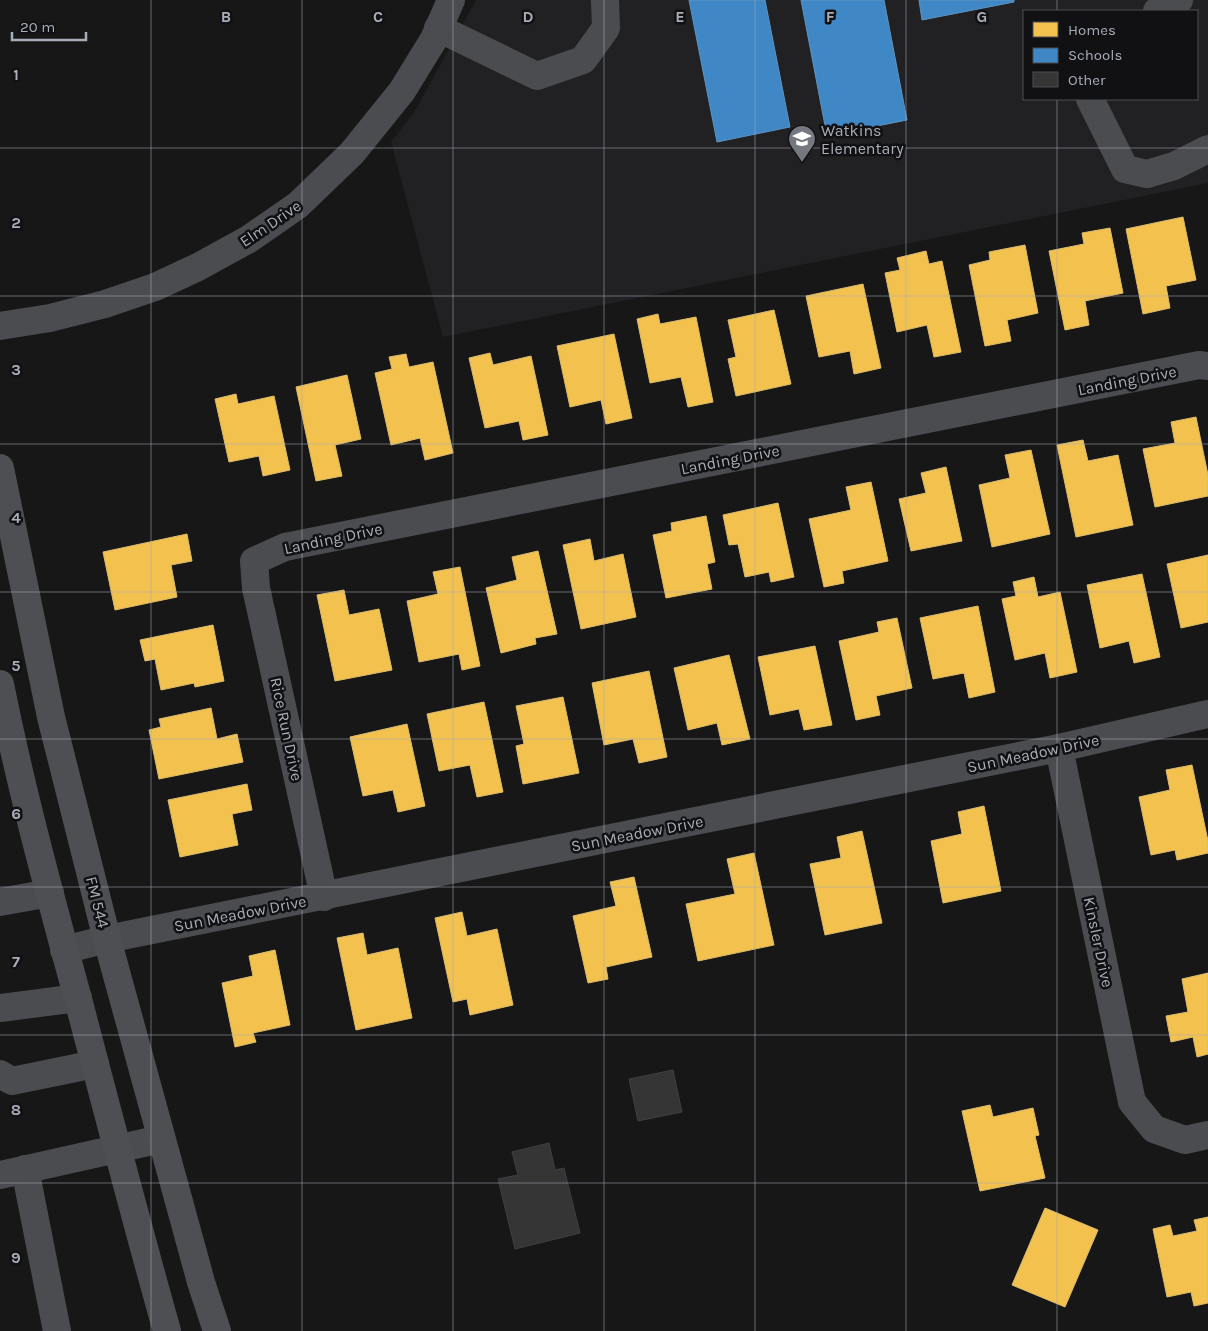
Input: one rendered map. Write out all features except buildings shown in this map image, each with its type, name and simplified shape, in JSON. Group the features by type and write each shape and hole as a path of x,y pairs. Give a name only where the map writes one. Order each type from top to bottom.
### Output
{"main road":[{"name":"FM 544","path":"0,468 51,717 107,939 201,1282 217,1331"},
{"path":"0,684 5,732 167,1331"}],"street":[{"name":"Elm Drive","path":"0,326 50,318 104,304 156,286 198,267 249,239 298,205 352,153 402,91 438,28 451,0"},
{"path":"438,28 536,76 583,60 606,28 605,0"},
{"path":"1159,10 1178,0"},
{"path":"1090,100 1125,169 1147,174 1174,166 1208,149"},
{"name":"Landing Drive","path":"254,561 285,547 1199,365 1208,366"},
{"name":"Rice Run Drive","path":"254,561 256,588 324,896"},
{"name":"Sun Meadow Drive","path":"64,950 107,939 1059,748 1208,714"},
{"name":"Kinsler Drive","path":"1059,748 1132,1102 1154,1129 1185,1140 1208,1135"},
{"path":"0,902 50,893"},
{"path":"0,1008 78,998"},
{"path":"0,1074 12,1081 95,1064"},
{"path":"57,1331 12,1172 162,1139"}],"shaded area":[{"name":"Watkins Elementary","path":"476,0 1208,0 1208,183 443,337 391,142 415,111"}],"place":[{"name":"Watkins Elementary","path":"802,163"}]}
